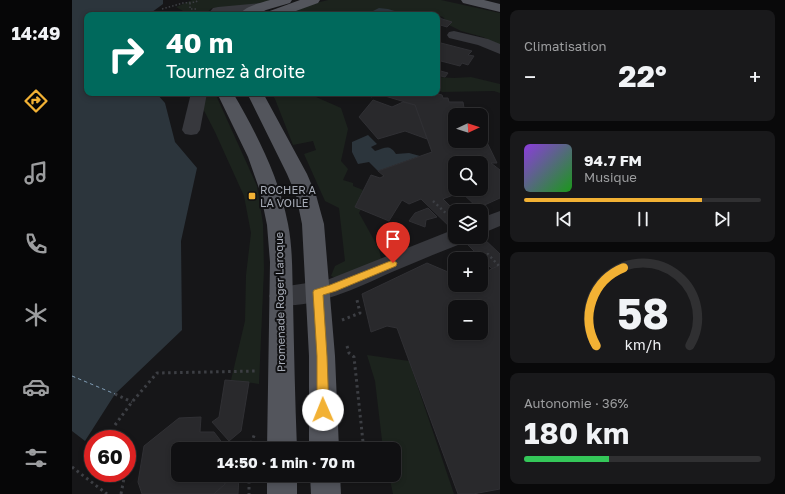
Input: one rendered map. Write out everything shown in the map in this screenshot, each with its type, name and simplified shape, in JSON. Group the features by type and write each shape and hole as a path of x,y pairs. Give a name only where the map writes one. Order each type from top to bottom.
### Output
{"main road":[{"path":"265,12 285,0"},
{"path":"265,12 313,0"},
{"path":"468,0 500,8"},
{"name":"Promenade Roger Laroque","path":"227,96 255,155 273,203 278,226 281,296 282,442"},
{"path":"257,96 284,148 306,195 313,224 322,356 324,442"},
{"path":"282,482 282,494"},
{"path":"325,482 326,494"}],"lane":[{"path":"217,12 265,12"},
{"path":"454,35 483,42 500,49"},
{"path":"190,130 198,96"},
{"path":"488,223 500,218"},
{"path":"281,296 318,292 456,247"}],"path":[{"path":"162,9 183,3 196,2 198,0"},
{"path":"433,201 448,215"},
{"path":"488,254 499,266"},
{"path":"339,321 360,313 357,298"},
{"path":"345,340 349,353 354,356 363,442"},
{"path":"115,425 132,402 158,373 259,371 259,376"},
{"path":"115,394 132,402"},
{"path":"252,442 256,431"},
{"path":"72,467 107,494"},
{"path":"121,494 123,482"},
{"path":"249,482 249,494"}],"shaded area":[{"path":"72,0 163,0 163,4 152,12 84,12 84,96 159,96 165,103 175,142 197,168 181,241 182,330 115,394 92,430 84,430 84,440 72,431"},
{"path":"192,0 272,0 250,6 212,8 207,12 181,12 183,11 176,7"},
{"path":"328,0 441,0 500,13 500,45 483,37 461,31 449,25 443,17 440,16 440,12 294,12 312,4"},
{"path":"379,8 398,12 371,12"},
{"path":"440,77 471,77 500,84 500,93 494,91 440,91"},
{"path":"197,96 216,96 257,186 263,224 264,269 259,384 231,380 245,321 246,275 251,233 244,196 215,132"},
{"path":"273,96 314,96 341,108 348,129 341,161 348,169 343,180 353,183 353,186 363,190 355,207 361,209 359,213 379,249 382,264 341,280 331,276 335,266 345,261 339,208 325,201 304,154 316,150 313,141 293,145"},
{"path":"368,135 377,144 371,147 375,151 389,148 396,154 409,153 420,156 378,171 369,162 358,164 352,152 352,142"},
{"path":"367,355 409,361 454,494 393,494 390,482 401,482 401,442 382,442 375,381"}],"building":[{"path":"440,18 452,22 447,27 440,25"},
{"path":"440,43 472,51 468,55 474,56 468,65 462,63 460,66 440,61"},
{"path":"440,71 448,73 445,77 440,76"},
{"path":"440,94 443,98 448,98 449,102 463,102 464,108 448,108 448,148 488,148 488,144 497,163 491,163 500,170 500,198 487,204 474,204 465,196 488,196 488,156 448,156 448,196 451,196 443,199 448,204 448,225 421,199 409,204 402,200 389,221 355,207 371,175 380,178 384,176 378,171 432,152 415,105 385,96 440,96"},
{"path":"373,100 392,107 403,102 415,105 427,139 405,131 378,139 359,117"},
{"path":"428,208 437,217 426,220 425,227 409,221 415,213"},
{"path":"488,243 500,254 500,265 492,269 488,265 488,252 475,252 467,244 488,244"},
{"path":"427,263 448,272 448,292 488,292 488,271 500,265 500,489 473,494 458,494 397,328 387,326 371,332 362,294"},
{"path":"225,380 249,382 241,431 229,441 212,422 219,417"},
{"path":"201,417 200,432 214,432 222,442 171,442 171,482 225,482 225,484 214,494 142,494 138,482 144,446 179,418"},
{"path":"225,482 239,482 238,494 214,494 225,484"}],"ferry route":[{"path":"72,376 115,394"}],"place":[{"name":"ROCHER A LA VOILE","path":"252,196"}],"route":[{"path":"323,410 322,356 318,292 332,288 393,263"}]}
